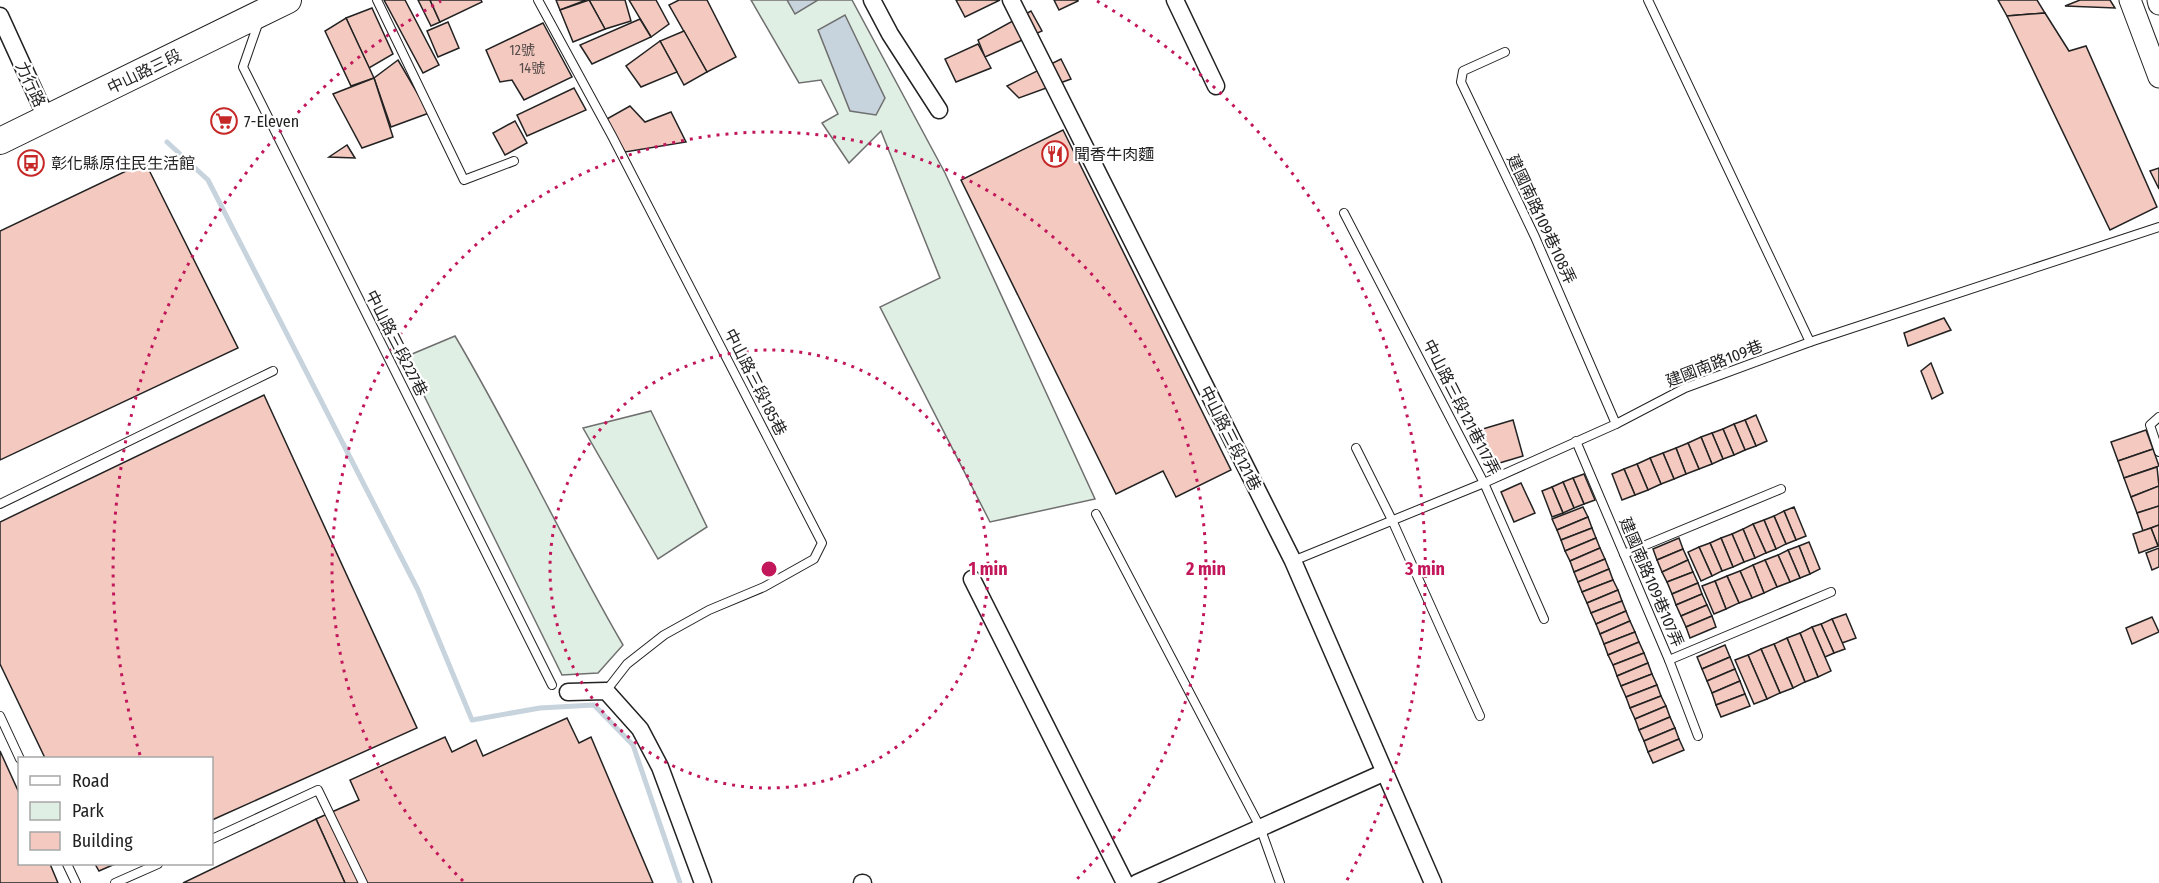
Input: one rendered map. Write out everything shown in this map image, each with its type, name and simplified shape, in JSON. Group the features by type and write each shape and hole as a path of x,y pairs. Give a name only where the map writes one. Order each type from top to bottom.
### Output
{"main road":[{"name":"中山路三段","path":"0,141 262,6 288,0"}],"street":[{"path":"872,0 890,34 939,110"},
{"name":"中山路三段121巷","path":"1011,0 1293,561 1433,883"},
{"path":"1175,0 1216,86"},
{"path":"2130,0 2159,77"},
{"name":"力行路","path":"0,16 47,118"},
{"path":"972,579 1125,883"},
{"path":"568,692 606,691 640,729 660,767 703,883"},
{"path":"1137,883 1383,772"}],"lane":[{"path":"377,0 464,180 514,161"},
{"name":"中山路三段185巷","path":"538,0 612,136 822,543 814,559 764,587 710,610 664,635 627,664 606,691"},
{"path":"1648,0 1810,342"},
{"name":"中山路三段227巷","path":"262,6 243,67 552,685"},
{"name":"建國南路109巷108弄","path":"1505,52 1463,71 1461,82 1535,237 1616,424"},
{"name":"中山路三段121巷117弄","path":"1344,213 1484,483 1544,619"},
{"name":"建國南路109巷","path":"1293,561 1484,483 1616,424 1684,388 1810,342 2159,227"},
{"path":"0,504 273,371"},
{"path":"2159,417 2150,425 2159,452"},
{"name":"建國南路109巷107弄","path":"1576,441 1669,660 1698,736"},
{"path":"1356,448 1392,520 1480,716"},
{"path":"1624,554 1781,489"},
{"path":"1096,514 1260,827 1280,883"},
{"path":"1669,660 1831,592"},
{"path":"0,716 19,757"},
{"path":"213,839 318,790 363,883"},
{"path":"67,865 76,883"},
{"path":"116,883 156,865"}],"green space":[{"path":"751,0 852,0 945,173 1095,499 990,522 880,307 940,278 881,131 849,163 822,123 838,114 821,80 799,83"},
{"path":"455,336 623,645 598,673 562,675 405,357"},
{"path":"651,411 707,527 658,559 583,428"}],"shaded area":[{"path":"787,0 818,0 795,14"},
{"path":"845,15 885,98 876,115 850,111 818,30"}],"building":[{"path":"384,0 405,0 439,65 423,73"},
{"path":"418,0 430,0 440,22 431,26"},
{"path":"430,0 481,0 482,2 440,22"},
{"path":"556,0 586,0 560,10"},
{"path":"589,0 625,0 631,21 605,29"},
{"path":"589,0 605,29 573,42 560,10"},
{"path":"629,0 656,0 669,24 651,37"},
{"path":"679,0 707,0 736,57 707,72 669,5"},
{"path":"956,0 1000,0 965,17"},
{"path":"1054,0 1078,0 1078,1 1059,10"},
{"path":"1998,0 2037,0 2045,13 2007,16"},
{"path":"2080,0 2110,0 2115,8 2065,6"},
{"path":"372,8 393,54 369,68 346,18"},
{"path":"1031,11 1042,31 985,57 978,40"},
{"path":"2045,13 2069,51 2086,46 2157,207 2110,230 2007,16"},
{"path":"346,18 374,78 351,86 325,31"},
{"path":"640,19 651,37 592,64 580,45"},
{"path":"448,22 459,48 438,57 427,31"},
{"path":"543,23 572,77 524,100 512,80 500,82 486,50"},
{"path":"684,31 707,72 684,85 660,41"},
{"path":"660,41 677,72 641,87 626,66"},
{"path":"978,44 991,68 956,82 945,59"},
{"path":"1061,59 1071,79 1019,98 1007,86"},
{"path":"398,60 429,113 391,127 374,78"},
{"path":"374,78 393,137 362,148 333,94"},
{"path":"574,88 586,110 527,136 517,115"},
{"path":"630,106 645,122 671,112 686,142 625,152 605,120"},
{"path":"515,121 527,143 505,155 493,133"},
{"path":"1063,130 1231,470 1176,497 1163,471 1116,494 961,180"},
{"path":"347,145 355,158 329,157"},
{"path":"145,162 238,348 0,460 0,231"},
{"path":"2159,168 2159,189 2150,171"},
{"path":"1944,318 1951,330 1908,346 1904,333"},
{"path":"1931,363 1943,393 1932,399 1921,371"},
{"path":"264,395 417,728 213,820 213,757 45,757 0,664 0,522"},
{"path":"1756,415 1767,441 1756,446 1745,420"},
{"path":"1513,420 1523,456 1486,467 1476,431"},
{"path":"1745,420 1756,446 1745,450 1734,424"},
{"path":"1734,424 1745,450 1734,455 1723,429"},
{"path":"1723,429 1734,455 1723,459 1712,433"},
{"path":"2146,430 2153,449 2118,461 2111,442"},
{"path":"1712,433 1723,459 1712,464 1701,437"},
{"path":"1701,437 1712,464 1699,469 1688,443"},
{"path":"1688,443 1699,469 1686,474 1676,448"},
{"path":"1676,448 1686,474 1674,479 1663,453"},
{"path":"2153,449 2159,466 2124,478 2118,461"},
{"path":"1663,453 1674,479 1661,484 1650,458"},
{"path":"1650,458 1661,484 1648,490 1637,464"},
{"path":"1637,464 1648,490 1635,495 1624,469"},
{"path":"2157,467 2159,486 2131,497 2124,478"},
{"path":"1624,469 1635,495 1622,500 1612,474"},
{"path":"1584,474 1595,500 1584,504 1573,478"},
{"path":"1573,478 1584,504 1574,508 1563,482"},
{"path":"1563,482 1574,508 1563,513 1552,487"},
{"path":"1521,483 1535,513 1514,522 1501,492"},
{"path":"2159,486 2159,506 2137,513 2131,497"},
{"path":"1552,487 1563,513 1552,517 1542,491"},
{"path":"2159,506 2159,525 2143,531 2137,513"},
{"path":"1583,507 1588,517 1557,530 1552,519"},
{"path":"1794,507 1806,536 1796,540 1784,511"},
{"path":"1784,511 1796,540 1786,544 1774,516"},
{"path":"1774,516 1786,544 1776,549 1764,520"},
{"path":"1588,517 1592,528 1561,540 1557,530"},
{"path":"1764,520 1776,549 1766,553 1753,524"},
{"path":"1753,524 1766,553 1755,558 1743,529"},
{"path":"2159,525 2159,546 2158,546 2151,528"},
{"path":"1592,528 1596,538 1565,551 1561,540"},
{"path":"2151,528 2158,546 2139,553 2133,534"},
{"path":"1743,529 1755,558 1744,562 1732,534"},
{"path":"1732,534 1744,562 1733,567 1721,538"},
{"path":"1596,538 1600,548 1570,561 1565,551"},
{"path":"1679,538 1683,549 1657,560 1653,549"},
{"path":"1721,538 1733,567 1722,571 1710,543"},
{"path":"1809,542 1820,569 1810,574 1799,546"},
{"path":"1710,543 1722,571 1712,576 1699,547"},
{"path":"1799,546 1810,574 1800,578 1788,550"},
{"path":"1699,547 1712,576 1701,581 1688,552"},
{"path":"1600,548 1605,559 1574,572 1570,561"},
{"path":"2159,548 2159,567 2152,570 2146,553"},
{"path":"1683,549 1688,560 1662,572 1657,560"},
{"path":"1788,550 1800,578 1790,582 1778,555"},
{"path":"1778,555 1790,582 1777,587 1765,560"},
{"path":"1605,559 1609,569 1578,582 1574,572"},
{"path":"1688,560 1693,572 1667,582 1662,572"},
{"path":"1765,560 1777,587 1764,593 1753,565"},
{"path":"1753,565 1764,593 1752,598 1740,571"},
{"path":"1609,569 1613,580 1582,592 1578,582"},
{"path":"1740,571 1752,598 1739,603 1727,576"},
{"path":"1693,572 1698,583 1672,594 1667,582"},
{"path":"1727,576 1739,603 1726,609 1715,581"},
{"path":"1613,580 1618,590 1587,603 1582,592"},
{"path":"1715,581 1726,609 1714,614 1702,586"},
{"path":"1698,583 1702,594 1676,605 1672,594"},
{"path":"1618,590 1622,601 1591,613 1587,603"},
{"path":"1702,594 1707,605 1681,616 1676,605"},
{"path":"1622,601 1626,611 1596,624 1591,613"},
{"path":"1707,605 1712,616 1686,627 1681,616"},
{"path":"1626,611 1630,621 1600,634 1596,624"},
{"path":"1846,614 1856,638 1842,643 1832,619"},
{"path":"1712,616 1716,627 1690,638 1686,627"},
{"path":"2152,617 2159,632 2132,644 2126,628"},
{"path":"1832,619 1845,649 1834,653 1821,624"},
{"path":"1630,621 1635,632 1604,644 1600,634"},
{"path":"1821,624 1834,653 1825,657 1812,627"},
{"path":"1812,627 1831,671 1818,677 1800,633"},
{"path":"1635,632 1639,642 1608,655 1604,644"},
{"path":"1800,633 1818,677 1805,682 1787,638"},
{"path":"1787,638 1805,682 1793,688 1774,644"},
{"path":"1639,642 1644,653 1613,665 1608,655"},
{"path":"1774,644 1793,688 1780,693 1761,649"},
{"path":"1725,645 1730,657 1702,669 1697,657"},
{"path":"1761,649 1780,693 1767,699 1748,655"},
{"path":"1644,653 1648,663 1617,676 1613,665"},
{"path":"1748,655 1767,699 1754,704 1735,660"},
{"path":"1730,657 1735,669 1707,681 1702,669"},
{"path":"1648,663 1652,674 1621,686 1617,676"},
{"path":"1735,669 1740,681 1712,693 1707,681"},
{"path":"1652,674 1657,685 1626,697 1621,686"},
{"path":"1740,681 1745,694 1716,705 1712,693"},
{"path":"1657,685 1661,696 1630,708 1626,697"},
{"path":"1745,694 1750,706 1721,717 1716,705"},
{"path":"1661,696 1666,706 1635,719 1630,708"},
{"path":"1666,706 1670,717 1639,730 1635,719"},
{"path":"1670,717 1675,728 1644,741 1639,730"},
{"path":"567,718 579,743 591,737 653,883 345,883 316,819 359,800 350,780 445,737 452,752 476,740 483,756"},
{"path":"1675,728 1679,739 1648,752 1644,741"},
{"path":"1679,739 1684,750 1653,763 1648,752"},
{"path":"0,751 18,791 18,865 50,865 58,883 0,883"},
{"path":"316,819 345,883 183,883"},
{"path":"96,865 113,865 99,871"}],"waterway":[{"path":"167,142 208,180 418,590 472,720 540,708 594,705 633,745 680,883"}],"place":[{"name":"7-Eleven","path":"224,121"},
{"name":"聞香牛肉麵","path":"1055,154"},
{"name":"彰化縣原住民生活館","path":"31,163"}]}
